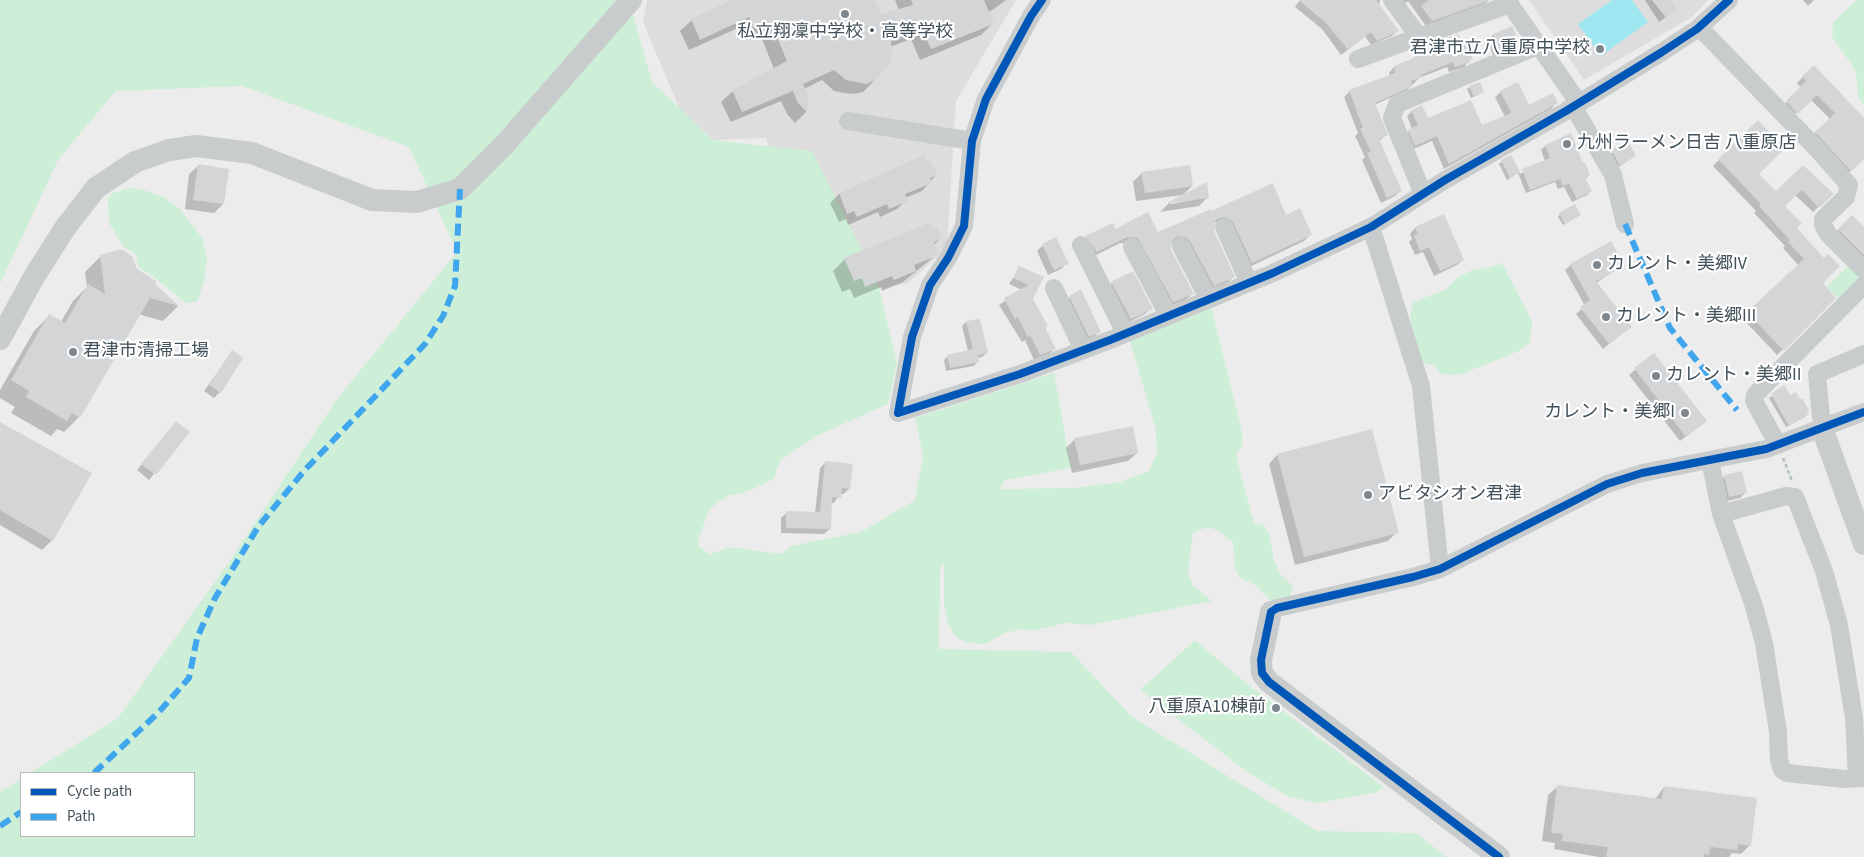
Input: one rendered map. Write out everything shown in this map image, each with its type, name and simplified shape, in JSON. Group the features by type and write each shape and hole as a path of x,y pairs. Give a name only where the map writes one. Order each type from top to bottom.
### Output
{"street":[{"path":"0,339 34,277 96,188 135,162 169,150 196,146 252,153 372,200 417,202 460,189 505,144 631,0"},
{"path":"1042,0 1031,16 986,99 972,141 964,226 948,258 930,285 912,337 898,413 1020,374 1083,350 1249,283 1371,227 1699,27 1729,0"},
{"path":"1392,0 1418,37"},
{"path":"1358,59 1508,2 1575,104 1613,175 1625,224"},
{"path":"1699,27 1818,150 1849,185 1846,197 1823,219 1823,225 1828,234 1864,270"},
{"path":"1423,194 1392,118 1397,104 1538,46"},
{"path":"848,121 972,141"},
{"path":"1371,227 1421,386 1440,569"},
{"path":"1224,228 1249,283"},
{"path":"1081,245 1126,333"},
{"path":"1181,246 1208,298"},
{"path":"1132,248 1168,315"},
{"path":"1780,450 1754,401 1755,395 1864,285"},
{"path":"1054,288 1083,350"},
{"path":"1863,541 1822,428 1817,374 1864,354"},
{"path":"1499,857 1269,682 1262,673 1261,660 1271,612 1277,608 1440,569 1607,484 1642,473 1710,460 1780,450 1822,428 1864,412"},
{"path":"1710,460 1721,514 1753,603 1764,643 1778,732 1779,760 1782,770 1787,773 1844,779 1860,778 1854,718 1839,624 1824,571 1795,497 1786,496 1721,514"}],"path":[{"path":"1780,450 1795,488 1795,497"}],"shaded area":[{"path":"647,0 1016,0 956,101 947,248 908,283 835,298 803,281 766,138 693,141 643,22"},
{"name":"君津市立八重原中学校","path":"1529,0 1708,0 1692,17 1584,80"}],"green space":[{"path":"0,0 629,0 652,82 713,140 812,151 877,280 897,363 888,404 816,436 780,460 774,479 749,491 727,496 710,508 700,534 698,546 710,554 729,547 782,554 791,546 861,532 915,500 923,456 915,418 1054,373 1071,468 1005,480 999,489 1074,488 1120,482 1149,471 1157,453 1156,430 1130,341 1211,306 1242,431 1242,446 1236,455 1250,509 1255,524 1264,525 1269,534 1274,560 1281,575 1293,586 1289,598 1271,601 1255,585 1239,577 1235,568 1233,542 1217,530 1207,527 1193,533 1188,571 1192,584 1212,601 1090,625 1065,623 1033,631 1022,629 1005,633 985,644 968,643 956,637 948,624 944,604 944,564 940,569 939,649 1071,652 1132,717 1317,831 1417,833 1446,857 0,857 0,792 20,780 20,837 195,837 195,772 32,772 118,718 227,565 337,399 457,252 409,147 242,86 116,91 58,160 0,284"},
{"path":"1857,0 1864,0 1864,105 1858,97 1856,71 1832,37 1833,22"},
{"path":"130,188 147,191 163,197 179,208 202,238 207,258 204,282 197,302 186,303 150,274 139,268 136,255 123,246 109,223 108,198 113,193"},
{"path":"1502,263 1532,321 1530,342 1519,351 1459,375 1441,374 1433,365 1421,362 1410,314 1413,302 1445,290 1457,278 1472,270 1489,268"},
{"path":"1850,264 1864,277 1843,303 1827,287"},
{"path":"1195,640 1246,683 1384,787 1375,793 1318,803 1289,797 1246,771 1140,690"}],"water":[{"path":"1612,0 1632,0 1648,22 1601,56 1578,24"}],"building":[{"path":"731,0 875,0 881,14 913,5 911,0 984,0 994,24 931,49 922,28 891,41 892,56 889,64 876,80 866,84 846,80 834,70 803,84 809,98 807,112 798,103 793,91 742,112 732,90 787,61 771,23 753,28 749,17 700,40 691,19"},
{"path":"1299,0 1376,0 1399,31 1377,41 1371,32 1348,50 1327,24"},
{"path":"1429,0 1488,1 1432,21 1421,6"},
{"path":"1652,0 1671,0 1677,9 1666,18"},
{"path":"1512,26 1519,42 1499,50 1493,34"},
{"path":"1458,34 1462,42 1465,40 1473,59 1470,60 1471,62 1455,67 1453,62 1421,75 1422,77 1411,81 1413,86 1375,103 1388,135 1379,139 1402,191 1387,198 1367,153 1371,151 1360,129 1363,128 1349,90 1395,73 1394,66 1416,57 1415,55 1435,47 1437,52 1451,46 1448,38"},
{"path":"1814,65 1864,118 1864,159 1851,171 1815,132 1835,113 1817,95 1798,114 1786,101 1806,81 1802,76"},
{"path":"1480,82 1484,92 1474,97 1469,86"},
{"path":"1518,82 1529,105 1553,93 1558,103 1449,164 1437,136 1415,146 1408,130 1418,125 1411,110 1422,105 1428,118 1471,100 1482,125 1511,112 1500,91"},
{"path":"1758,120 1785,148 1759,174 1776,191 1803,165 1834,194 1819,208 1802,190 1785,206 1802,223 1797,228 1824,258 1828,254 1840,266 1823,283 1836,298 1784,351 1747,312 1804,259 1788,242 1790,240 1759,206 1761,204 1718,159"},
{"path":"1571,133 1590,175 1585,177 1592,191 1577,199 1569,183 1563,186 1560,179 1530,190 1522,169 1550,158 1545,145"},
{"path":"1628,141 1636,156 1620,165 1611,150"},
{"path":"924,155 927,162 931,161 938,175 930,178 932,183 905,194 908,201 889,209 887,204 857,217 854,211 847,214 839,193"},
{"path":"1511,155 1520,172 1510,178 1501,160"},
{"path":"198,164 229,169 224,204 193,200"},
{"path":"1190,165 1193,186 1145,193 1141,172"},
{"path":"1207,182 1209,198 1169,203 1169,202"},
{"path":"1273,183 1286,215 1300,208 1312,235 1252,263 1233,222 1226,217 1219,218 1215,221 1214,231 1235,277 1214,286 1190,241 1186,237 1177,236 1172,241 1171,250 1194,294 1173,302 1138,238 1127,237 1097,252 1085,236 1113,223 1115,229 1148,212 1158,232"},
{"path":"1575,204 1581,215 1565,224 1559,213"},
{"path":"1444,214 1464,260 1440,271 1429,247 1420,251 1414,235 1418,234 1415,227"},
{"path":"1852,215 1864,227 1864,255 1838,229"},
{"path":"931,222 933,229 937,227 942,239 934,242 939,253 937,256 914,265 916,271 894,280 892,276 865,287 862,278 854,281 844,258"},
{"path":"1056,237 1069,264 1054,270 1042,244"},
{"path":"1611,241 1625,266 1596,281 1632,327 1609,344 1580,307 1590,300 1570,264"},
{"name":"君津市清掃工場","path":"123,250 132,256 137,269 156,281 155,284 179,306 150,298 80,418 72,413 67,421 26,397 29,391 11,380 49,314 65,323 88,284 105,294 100,255"},
{"path":"1019,266 1044,277 1033,299 1048,326 1045,328 1056,349 1040,355 1030,335 1028,337 1018,317 1015,319 1004,298 1029,285 1013,278"},
{"path":"1133,271 1153,309 1131,319 1111,282"},
{"path":"1081,289 1101,332 1089,337 1069,296"},
{"path":"980,319 988,353 978,355 979,362 950,368 947,355 973,349 966,321"},
{"path":"232,350 243,358 221,393 209,385"},
{"path":"1654,353 1707,421 1686,437 1634,368"},
{"path":"1784,385 1790,395 1796,392 1800,399 1802,398 1809,410 1807,412 1809,414 1789,426 1771,394"},
{"path":"176,421 190,432 156,475 141,464"},
{"path":"0,422 92,473 53,541 0,510"},
{"path":"1133,426 1138,453 1080,465 1074,438"},
{"name":"アビタシオン君津","path":"1372,429 1399,533 1304,557 1277,454"},
{"path":"825,461 853,464 850,489 842,488 841,498 832,497 831,529 786,528 786,511 820,512"},
{"path":"1742,471 1747,493 1729,497 1724,475"},
{"path":"1557,785 1662,799 1664,786 1757,798 1751,846 1738,844 1737,850 1710,847 1709,855 1704,854 1704,857 1606,857 1608,847 1562,841 1563,834 1551,833"}],"marked path":[{"path":"95,772 159,712 189,678 197,638 215,598 258,527 304,471 425,344 443,316 455,286 460,189"},
{"path":"1625,224 1670,328 1737,410"},
{"path":"0,826 20,813"}],"cycle path":[{"path":"1042,0 1031,16 986,99 972,141 964,226 948,258 930,285 912,337 898,413 1020,374 1110,340 1273,273 1371,227 1445,180 1566,111 1662,52 1697,29 1729,0"},
{"path":"1499,857 1269,682 1262,673 1261,660 1271,612 1277,608 1440,569 1607,484 1642,473 1766,449 1864,412"}],"place":[{"name":"私立翔凜中学校・高等学校","path":"845,14"},
{"name":"君津市立八重原中学校","path":"1600,49"},
{"name":"九州ラーメン日吉 八重原店","path":"1567,144"},
{"name":"カレント・美郷IV","path":"1597,265"},
{"name":"カレント・美郷III","path":"1606,317"},
{"name":"君津市清掃工場","path":"73,352"},
{"name":"カレント・美郷II","path":"1656,376"},
{"name":"カレント・美郷I","path":"1685,413"},
{"name":"アビタシオン君津","path":"1368,495"},
{"name":"八重原A10棟前","path":"1276,708"}]}
